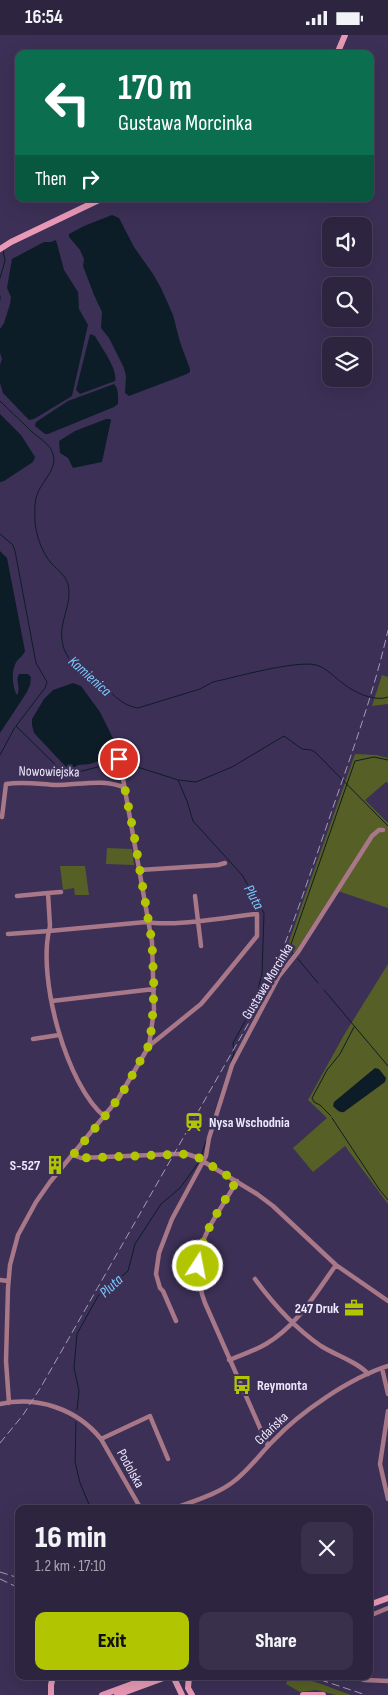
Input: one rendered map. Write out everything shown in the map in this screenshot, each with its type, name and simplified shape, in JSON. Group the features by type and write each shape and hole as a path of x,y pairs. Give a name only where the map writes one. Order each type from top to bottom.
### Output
{"main road":[{"path":"338,50 345,35"},
{"path":"2,247 96,202"},
{"path":"373,1600 388,1594"},
{"path":"373,1604 388,1598"},
{"path":"50,1695 52,1680"},
{"path":"117,1695 145,1680"},
{"path":"102,1695 156,1680"},
{"path":"175,1680 182,1695"},
{"path":"189,1680 188,1688 192,1695"},
{"path":"174,1695 178,1687"},
{"path":"303,1695 323,1695"}],"street":[{"path":"0,1404 9,1403 6,1361 8,1281 13,1252 24,1221 50,1183 105,1117 124,1090 149,1045 154,1010 152,942 118,745"},
{"name":"Nowowiejska","path":"2,817 6,783 55,785 105,783 116,784 125,788"},
{"name":"Gustawa Morcinka","path":"176,1321 160,1288 156,1274 157,1261 172,1219 201,1160 237,1053 284,969 298,952 372,836 379,830 383,831"},
{"path":"140,870 225,863"},
{"path":"18,895 61,892"},
{"path":"48,893 50,926 46,971 59,1035 70,1063 86,1094 93,1106 105,1117"},
{"path":"196,896 201,946"},
{"path":"8,934 198,921 257,914 257,936 217,985 201,1004 149,1045"},
{"path":"52,1001 154,989"},
{"path":"33,1039 59,1035"},
{"path":"73,1155 81,1158 184,1154 201,1160 273,1206 336,1265 388,1301"},
{"path":"236,1181 205,1234 200,1249 198,1266 201,1292 268,1446"},
{"path":"229,1360 266,1344 292,1323 336,1265"},
{"path":"255,1279 292,1323 323,1347 363,1369 368,1374"},
{"path":"0,1280 8,1281"},
{"name":"Gdańska","path":"183,1505 232,1483 304,1413 368,1374 388,1366"},
{"path":"382,1368 388,1394"},
{"name":"Podolska","path":"9,1403 42,1403 63,1410 83,1421 101,1439 139,1505"},
{"path":"388,1411 380,1464 388,1499"},
{"name":"Podolska","path":"101,1439 150,1417 168,1459"},
{"path":"373,1614 388,1608"},
{"path":"366,1680 388,1681"}],"green space":[{"path":"382,675 388,677 388,704 372,706"},
{"path":"355,754 376,755 388,758 388,783 386,782 365,800 388,823 388,908 335,890 295,952 288,955 285,953"},
{"path":"107,848 132,849 134,865 106,864"},
{"path":"60,866 85,866 89,895 75,895 74,888 63,890"},
{"path":"388,964 388,1204 345,1146 313,1172 293,1148 327,1118 308,1100 344,1035"},
{"path":"288,1680 308,1680 351,1695 336,1695 316,1690 300,1692 286,1684"}],"water":[{"path":"112,215 119,218 134,247 161,288 173,315 190,369 190,372 187,374 129,396 125,393 126,376 124,368 109,338 101,328 102,312 83,266 84,259 80,250 69,237 69,234 84,226"},
{"path":"56,240 64,270 78,292 79,309 88,325 72,396 34,419 29,420 3,393 0,383 2,359 0,353 0,329 10,304 11,297 7,288 12,259 44,242"},
{"path":"90,334 95,336 108,358 114,370 115,381 80,394 76,390"},
{"path":"114,384 117,391 118,404 114,407 48,434 45,434 35,426 36,422 68,401"},
{"path":"0,414 21,435 35,457 33,462 0,482"},
{"path":"106,419 111,420 102,462 73,468 68,458 60,453 59,441 75,431"},
{"path":"0,551 7,558 25,651 15,664 13,673 13,683 17,695 19,674 28,674 31,677 27,692 0,733"},
{"path":"73,683 81,686 100,712 114,741 114,752 111,757 90,764 67,768 34,733 32,719 44,699 53,690"},
{"path":"375,1068 379,1069 386,1078 385,1082 344,1112 339,1111 333,1106 334,1102"}],"waterway":[{"name":"Kamienica","path":"0,278 5,261 3,250"},
{"name":"Kamienica","path":"0,401 47,444 53,454 53,465 36,498 35,522 38,538 45,555 63,575 68,584 69,598 62,626 62,640 68,657 80,670 125,704 138,708 200,689 213,682 281,667 307,664 324,668 360,694 372,698 388,697"},
{"name":"Pluta","path":"0,534 13,545 15,551 36,663 47,682 45,688 16,726 66,775 118,762"},
{"path":"0,755 15,727"},
{"path":"179,780 196,782 232,767 284,736 302,749 315,752 388,826"},
{"path":"293,954 290,947 355,761 374,757 388,760"},
{"name":"Pluta","path":"122,762 178,780 193,821 242,875 264,913 262,974 253,1007 233,1043 234,1053 213,1118"},
{"path":"298,959 318,983"},
{"path":"324,990 388,1066"},
{"path":"331,1116 314,1102 312,1098 327,1070 340,1054 354,1027"},
{"path":"332,1118 388,1200"},
{"name":"Pluta","path":"77,1410 79,1391 74,1368 77,1334 98,1296 128,1271 135,1244 161,1204 180,1188 199,1162 206,1141"},
{"name":"Pluta","path":"76,1422 75,1462 80,1483 89,1505"}],"railway":[{"path":"0,1443 23,1415 41,1387 260,1002 309,877 368,704 388,630"},
{"path":"0,1572 15,1577"},
{"path":"0,1579 15,1586"},
{"path":"321,1680 366,1695"}],"place":[{"name":"Nysa Wschodnia","path":"194,1122"},
{"name":"S-527","path":"55,1165"},
{"name":"247 Druk","path":"354,1308"},
{"name":"Reymonta","path":"242,1385"}],"route":[{"path":"119,759 152,942 154,1010 149,1045 124,1090 73,1155 81,1158 187,1154 199,1158 236,1181 205,1234 200,1249 198,1266"}]}
